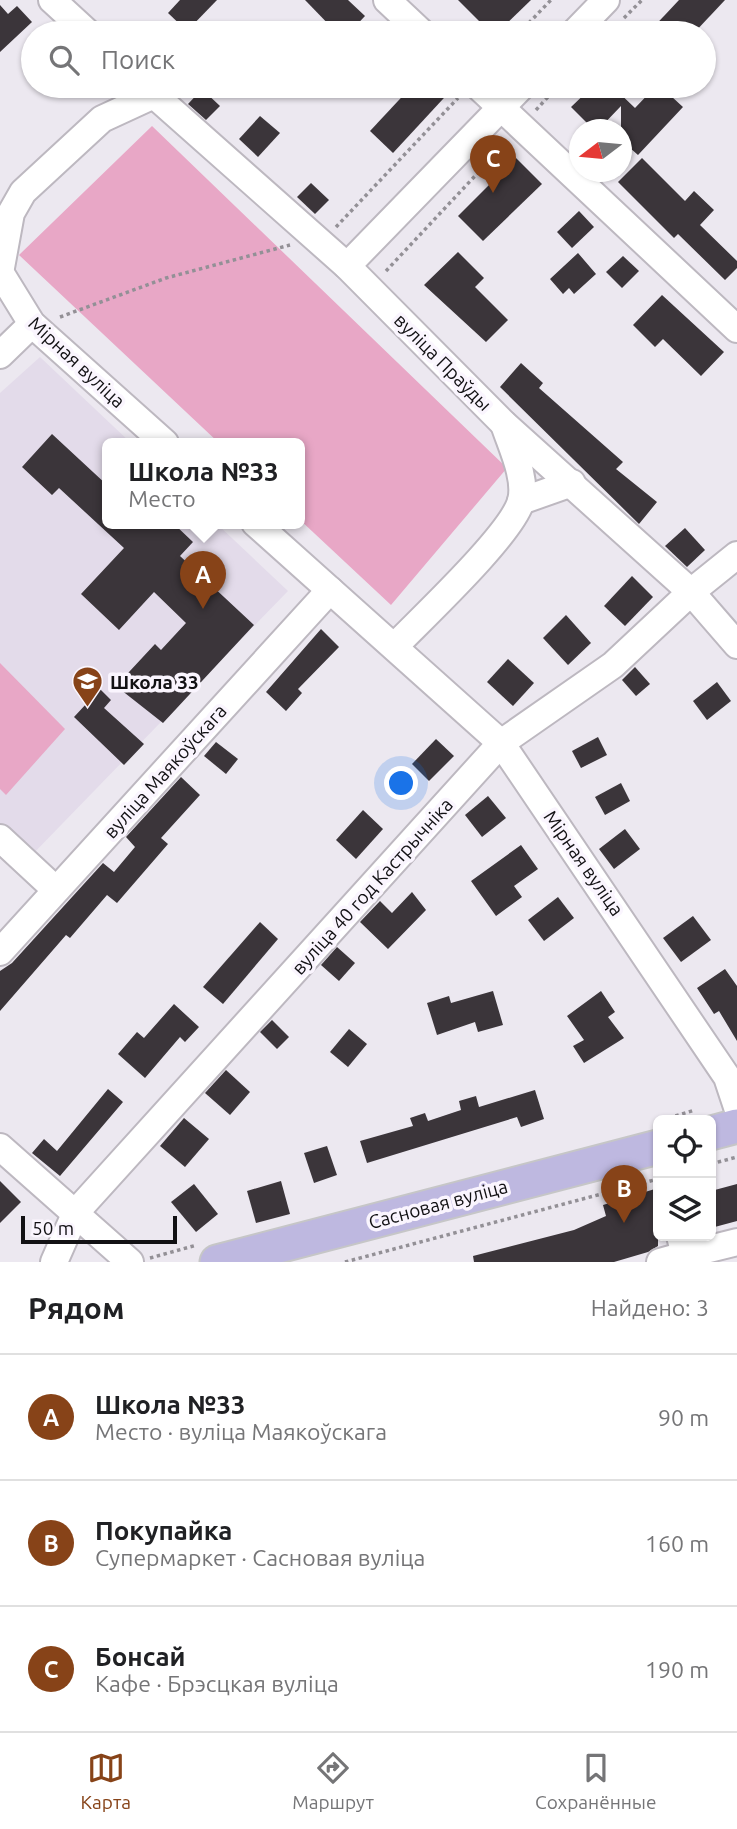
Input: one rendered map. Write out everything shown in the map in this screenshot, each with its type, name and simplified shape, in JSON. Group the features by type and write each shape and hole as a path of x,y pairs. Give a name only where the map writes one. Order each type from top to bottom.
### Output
{"main road":[{"path":"716,1132 737,1126"},
{"name":"Сасновая вуліца","path":"217,1262 295,1252 653,1159"}],"street":[{"path":"52,0 75,21"},
{"path":"387,0 409,21"},
{"path":"588,21 605,7"},
{"name":"Мірная вуліца","path":"136,98 102,119 23,192 11,213 0,273 42,322 160,438"},
{"name":"вуліца Праўды","path":"158,98 347,265 504,424 691,592 737,645"},
{"path":"482,98 501,108 521,126 737,329"},
{"path":"347,265 511,98"},
{"path":"0,355 42,322"},
{"path":"395,646 502,533 521,501 519,468 504,424"},
{"path":"521,501 572,483"},
{"name":"Мірная вуліца","path":"262,529 501,743 727,1077 737,1107"},
{"name":"вуліца 40 год Кастрычніка","path":"54,1262 76,1212 501,743 613,664 691,592 737,555"},
{"name":"вуліца Маякоўскага","path":"0,952 330,590"},
{"path":"0,838 56,890"},
{"path":"0,1147 130,1262"},
{"path":"660,1262 682,1245 737,1242"}],"path":[{"path":"531,21 551,0"},
{"path":"605,7 642,0"},
{"path":"42,322 86,310 166,278 332,231 462,98"},
{"path":"370,289 547,98"},
{"path":"716,1163 737,1157"},
{"path":"345,1262 653,1159"}],"shaded area":[{"path":"152,126 507,468 391,605 305,525 305,438 214,438 19,255"},
{"name":"Школа 33","path":"40,357 126,438 102,438 102,529 222,529 288,591 31,856 0,827 0,393"},
{"path":"0,663 65,729 6,795 0,789"}],"building":[{"path":"180,0 217,0 197,21 176,21 168,13"},
{"path":"305,0 348,0 365,16 360,21 325,21"},
{"path":"458,0 531,0 509,21 479,21"},
{"path":"679,0 725,0 705,21 659,21"},
{"path":"0,5 8,14 17,6 31,21 21,21 21,32 0,52"},
{"path":"194,98 212,98 220,106 206,120 188,104"},
{"path":"401,98 444,98 393,153 370,131"},
{"path":"580,98 625,98 635,108 645,98 673,98 683,107 638,155 632,150 632,119 621,119 621,106 609,119 583,119 571,107"},
{"path":"260,116 280,133 258,157 239,139"},
{"path":"516,158 542,184 483,241 458,216"},
{"path":"642,158 685,201 694,191 714,210 700,225 737,261 737,268 725,280 678,234 674,238 618,182 632,182 632,168"},
{"path":"311,183 329,200 315,214 297,197"},
{"path":"579,211 594,227 572,248 557,232"},
{"path":"458,252 484,278 475,287 508,320 486,342 424,285"},
{"path":"578,253 596,274 574,294 569,288 563,294 550,279"},
{"path":"623,256 639,271 622,288 606,272"},
{"path":"662,295 724,352 701,376 663,339 655,347 633,325"},
{"path":"521,363 543,383 539,388 623,462 616,469 657,502 639,524 500,387"},
{"path":"52,434 102,480 102,528 59,488 52,495 22,467"},
{"path":"685,528 705,550 687,567 665,546"},
{"path":"103,529 179,529 193,542 180,556 254,625 163,723 116,686 155,644 161,650 186,623 154,592 119,630 81,594 124,548"},
{"path":"632,576 653,597 625,626 604,606"},
{"path":"566,615 591,643 568,665 543,638"},
{"path":"321,629 339,647 298,689 302,693 286,711 266,692"},
{"path":"508,659 534,683 513,706 487,682"},
{"path":"635,667 650,684 636,696 622,680"},
{"path":"717,682 731,701 707,720 693,701"},
{"path":"100,689 111,700 104,708 144,744 124,765 74,717"},
{"path":"598,737 607,755 581,768 572,751"},
{"path":"436,739 454,756 429,781 412,764"},
{"path":"216,742 238,759 226,774 204,756"},
{"path":"181,777 200,795 161,838 168,844 117,903 107,895 70,938 66,935 0,1011 0,971 12,963 103,863 114,872 135,847 126,837"},
{"path":"621,783 630,801 605,815 595,797"},
{"path":"488,796 506,818 482,837 465,815"},
{"path":"363,810 383,829 356,859 336,840"},
{"path":"625,829 640,849 614,869 599,849"},
{"path":"521,845 538,869 514,886 522,897 496,916 471,881"},
{"path":"412,892 426,910 388,949 360,922 380,901 392,913"},
{"path":"558,897 574,918 544,941 528,920"},
{"path":"693,916 711,940 681,962 663,938"},
{"path":"260,922 278,939 223,1004 203,987"},
{"path":"337,947 355,963 339,981 321,965"},
{"path":"725,969 737,986 737,1041 719,1011 714,1014 697,988"},
{"path":"493,991 503,1025 478,1032 475,1022 437,1035 427,1003 449,996 451,1003"},
{"path":"601,991 615,1012 608,1017 624,1038 584,1063 573,1046 584,1040 567,1016"},
{"path":"174,1004 199,1027 185,1042 180,1037 145,1078 118,1054 137,1032 144,1038"},
{"path":"272,1020 289,1037 277,1049 260,1032"},
{"path":"349,1029 367,1044 348,1067 330,1052"},
{"path":"226,1070 250,1092 230,1115 205,1093"},
{"path":"108,1089 123,1102 60,1176 32,1153 44,1139 57,1151"},
{"path":"535,1090 544,1119 521,1127 517,1117 367,1163 360,1141 413,1126 410,1118 425,1113 428,1121 461,1110 459,1101 476,1096 479,1107"},
{"path":"184,1118 209,1139 185,1167 160,1146"},
{"path":"327,1146 337,1175 314,1183 304,1153"},
{"path":"0,1181 21,1202 0,1223"},
{"path":"281,1181 290,1214 256,1223 247,1191"},
{"path":"194,1184 218,1214 196,1232 171,1202"},
{"path":"737,1184 737,1221 716,1227 716,1190"},
{"path":"653,1190 653,1241 658,1241 658,1246 648,1252 614,1262 474,1262 473,1256 574,1230 606,1216 603,1205"}],"place":[{"name":"Бонсай","path":"493,193"},
{"name":"Школа №33","path":"203,609"},
{"name":"Школа 33","path":"87,709"},
{"name":"Покупайка","path":"624,1223"}]}
